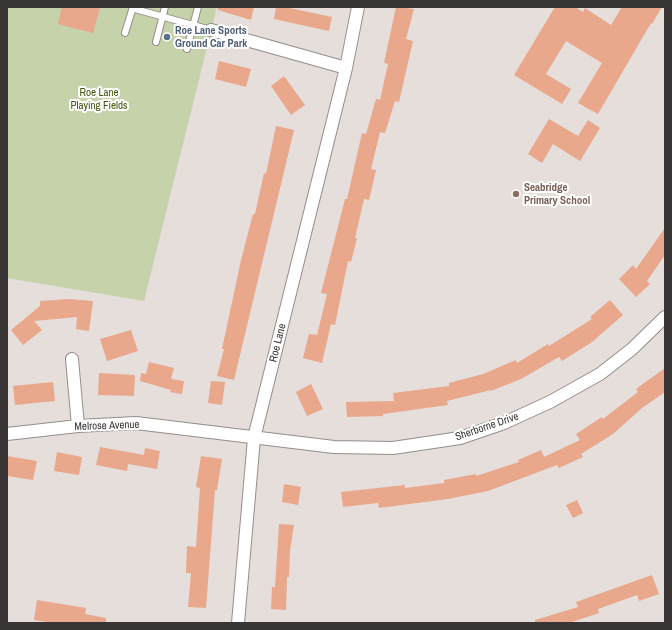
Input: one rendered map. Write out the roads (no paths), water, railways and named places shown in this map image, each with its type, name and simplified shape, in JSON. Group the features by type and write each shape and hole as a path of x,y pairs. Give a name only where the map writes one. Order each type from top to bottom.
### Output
{"street":[{"name":"Roe Lane","path":"238,623 254,438 346,68 358,7"},
{"path":"210,30 346,68"},
{"name":"Sherborne Drive","path":"254,438 334,446 393,448 460,438 517,417 550,402 600,374 632,349 665,317"},
{"path":"72,359 78,426"},
{"name":"Melrose Avenue","path":"7,434 78,426 136,423 254,438"}],"lane":[{"path":"125,33 133,7 135,9 210,30"},
{"path":"156,42 165,7"},
{"path":"187,49 198,7"}],"place":[{"name":"Roe Lane Sports Ground Car Park","path":"167,37"},
{"name":"Seabridge Primary School","path":"516,194"}],"park label":[{"name":"Roe Lane Playing Fields","path":"99,99"}]}
